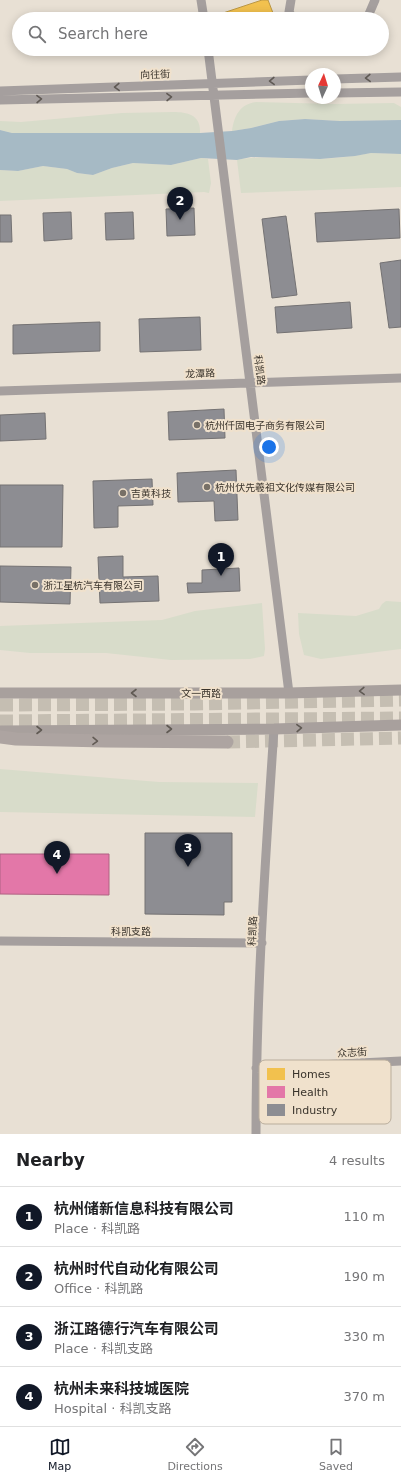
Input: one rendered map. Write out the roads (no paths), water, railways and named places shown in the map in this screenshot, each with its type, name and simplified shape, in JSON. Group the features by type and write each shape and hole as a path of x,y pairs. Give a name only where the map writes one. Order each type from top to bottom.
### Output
{"highway":[{"path":"0,737 16,739 90,741 227,742"}],"main road":[{"name":"文一西路","path":"0,692 289,693 401,690"},
{"path":"0,731 274,729 401,725"}],"street":[{"path":"201,0 203,12"},
{"path":"289,12 291,0"},
{"path":"370,12 375,0"},
{"name":"科凯路","path":"209,56 275,594 289,693"},
{"path":"341,79 401,77"},
{"name":"向往街","path":"0,91 305,80"},
{"path":"341,93 401,92"},
{"path":"0,100 305,94"},
{"name":"龙潭路","path":"0,391 401,378"},
{"name":"科凯路","path":"256,1134 256,1068 274,729"},
{"name":"科凯支路","path":"0,941 262,943"},
{"name":"众志街","path":"391,1061 401,1061"}],"water":[{"path":"305,119 340,121 401,120 401,154 371,153 320,159 251,157 237,160 201,158 171,165 133,163 112,168 93,175 77,173 67,169 43,166 18,171 0,170 0,130 12,133 200,133 232,131 279,121"}],"tunnel":[{"path":"0,705 194,704 401,700"},
{"path":"0,721 401,718"},
{"path":"227,742 401,738"}],"place":[{"name":"杭州时代自动化有限公司","path":"180,220"},
{"name":"杭州仟固电子商务有限公司","path":"197,425"},
{"name":"杭州伏先羲祖文化传媒有限公司","path":"207,487"},
{"name":"吉黄科技","path":"123,493"},
{"name":"杭州储新信息科技有限公司","path":"221,576"},
{"name":"浙江星杭汽车有限公司","path":"35,585"},
{"name":"浙江路德行汽车有限公司","path":"188,867"},
{"name":"杭州未来科技城医院","path":"57,874"}]}
